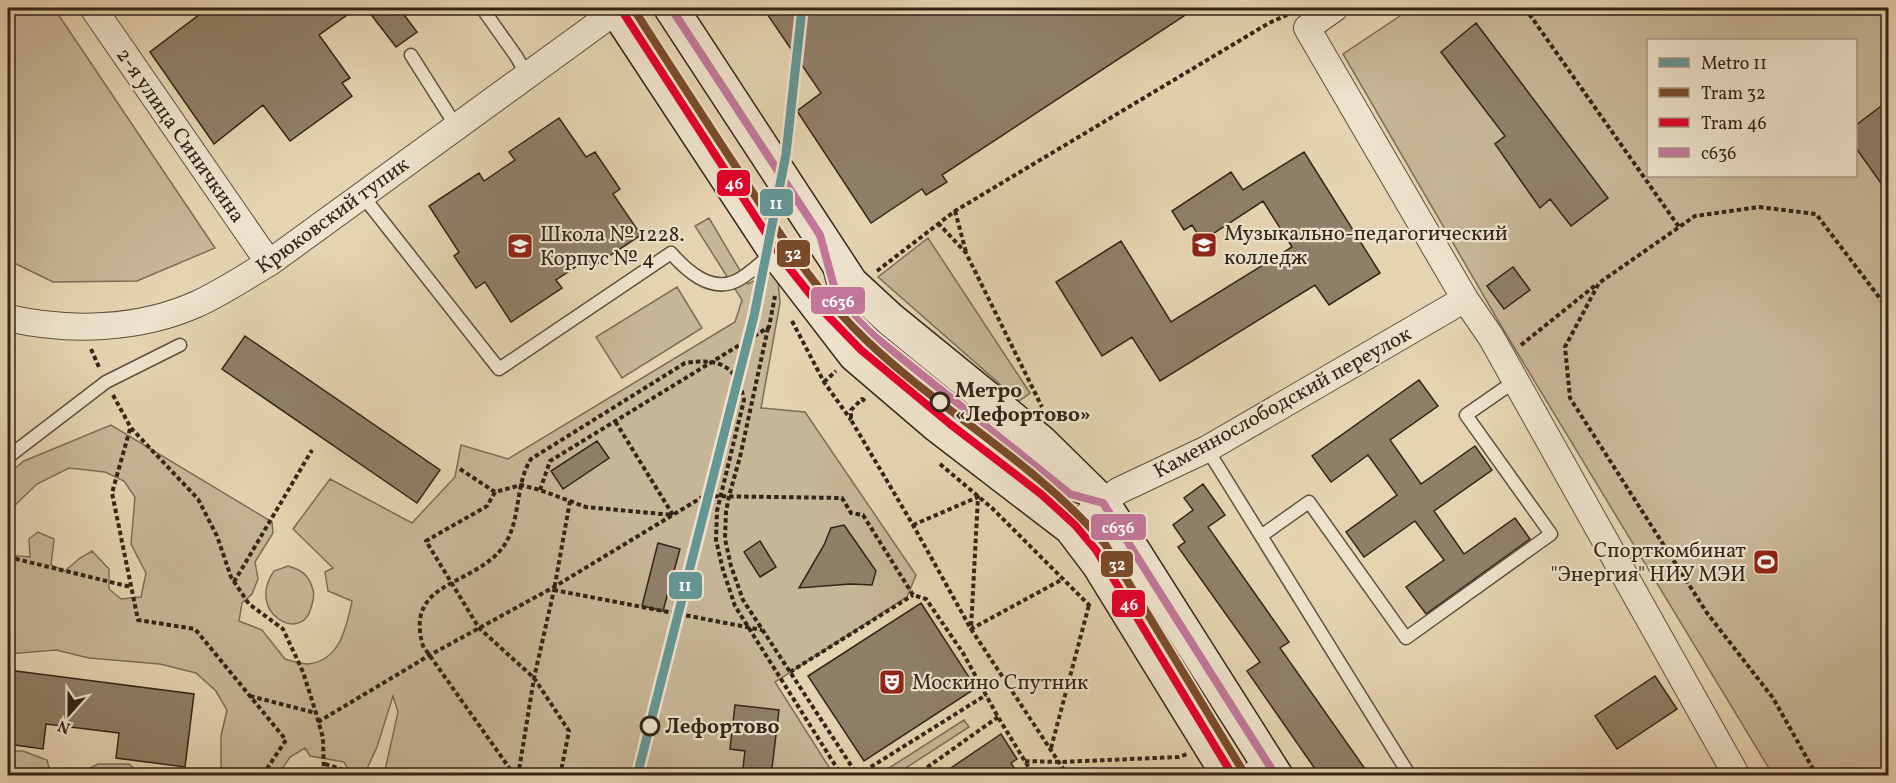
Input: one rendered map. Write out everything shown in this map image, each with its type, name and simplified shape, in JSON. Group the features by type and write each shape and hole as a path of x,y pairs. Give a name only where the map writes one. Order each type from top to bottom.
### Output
{"main road":[{"path":"617,8 775,251 806,316 938,426 1071,528 1099,565 1229,776"},
{"path":"671,8 820,235 862,278 898,326 1041,442 1103,503 1265,772"}],"street":[{"name":"2-я улица Синичкина","path":"93,8 269,263"},
{"name":"Крюковский тупик","path":"8,318 62,326 111,326 154,318 195,305 269,263 617,8"},
{"path":"1324,10 1307,28 1465,300 1491,337 1737,776"},
{"name":"Каменнослободский переулок","path":"1071,528 1118,491 1207,449 1465,300"}],"lane":[{"path":"482,8 527,75"},
{"path":"411,55 456,126"},
{"path":"362,195 499,369 670,253 689,272 705,281 721,284 737,281 775,251"},
{"path":"820,235 838,301 874,336 953,402 1070,494 1103,503"},
{"path":"8,457 106,382 180,345"},
{"path":"1261,536 1309,502 1406,638 1551,534 1466,415 1515,381"},
{"path":"1207,449 1410,776"}],"path":[{"path":"1525,8 1679,227"},
{"path":"862,278 955,211 1269,23"},
{"path":"1516,348 1599,283 1695,216 1760,207 1816,214 1888,309"},
{"path":"955,211 966,253 1042,409"},
{"path":"938,223 966,253"},
{"path":"1599,283 1565,346 1570,398 1707,612 1773,698 1817,776"},
{"path":"776,290 782,300"},
{"path":"806,316 824,382 851,420 971,629 1068,776"},
{"path":"769,327 726,512 725,539 731,566 743,600 858,775 986,695"},
{"path":"91,349 131,428 198,499 217,536 234,582 249,604 283,629 303,672 316,713 322,738 324,776"},
{"path":"516,776 423,646 419,630 420,615 425,603 434,594 485,564 500,552 513,526 525,469 531,459 685,363 702,360 718,362 732,372 741,386 744,400 717,511 716,540 735,606 842,776"},
{"path":"851,420 851,410 862,399 871,406"},
{"path":"615,421 673,515"},
{"path":"131,428 112,493 138,620 195,629 286,740 262,776"},
{"path":"234,582 312,450"},
{"path":"934,459 992,508 1093,609"},
{"path":"460,469 495,492"},
{"path":"560,776 569,731 534,678 479,628 426,541 488,506 495,492 521,485 586,507 673,515"},
{"path":"318,722 430,655 554,588 704,496 842,498 851,513 862,515 913,595 926,599 963,653 1034,776"},
{"path":"913,525 978,497"},
{"path":"971,629 978,497"},
{"path":"516,776 570,501"},
{"path":"8,556 131,587"},
{"path":"971,629 1063,579"},
{"path":"554,588 763,630"},
{"path":"790,672 913,595"},
{"path":"1051,749 1089,605"},
{"path":"249,696 316,713"},
{"path":"915,776 998,717"},
{"path":"1013,752 1017,748"},
{"path":"1025,762 1179,758 1191,752"},
{"path":"325,765 344,770 348,776"}],"shaded area":[{"path":"8,8 54,8 215,248 137,281 53,282 8,260"},
{"name":"Спорткомбинат \"Энергия\" НИУ МЭИ","path":"1412,8 1876,8 1888,25 1888,775 1773,775 1503,329 1343,54"},
{"path":"709,218 748,284 777,269 780,303 761,408 805,412 916,575 907,597 775,682 834,775 384,775 398,712 393,696 377,747 364,775 351,775 344,762 310,756 305,748 290,757 280,775 203,775 221,769 221,736 227,710 216,691 196,673 160,664 89,658 56,650 8,654 8,555 30,557 29,539 38,532 54,539 51,565 65,571 92,551 109,569 109,589 121,599 141,597 146,573 131,544 135,497 124,481 105,472 69,468 37,484 8,512 8,474 24,461 111,425 272,522 273,533 255,562 258,579 252,594 242,603 239,621 262,630 285,659 308,664 328,656 340,641 348,621 352,601 328,591 325,572 333,568 293,529 330,479 412,523 455,477 461,445 508,459 735,322 742,300 695,226"},
{"path":"928,238 1030,393 1019,401 878,277"},
{"path":"677,287 702,328 622,378 596,337"},
{"path":"288,566 304,574 314,592 311,608 306,618 297,623 288,623 278,619 266,600 267,586 274,571"},
{"path":"964,720 969,727 895,775 878,775"},
{"path":"8,751 23,751 47,760 51,775 8,775"},
{"path":"98,764 129,764 142,775 83,775"}],"building":[{"path":"208,8 357,8 319,35 350,78 342,83 352,96 290,141 263,105 214,144 150,52"},
{"path":"366,8 399,8 417,32 396,47"},
{"path":"763,8 1196,8 942,175 947,182 926,195 922,189 871,223 797,111 821,93"},
{"path":"1476,23 1608,198 1571,226 1550,199 1540,208 1495,144 1505,136 1441,52"},
{"path":"1888,101 1888,193 1857,149 1857,124"},
{"path":"559,118 586,157 595,152 620,189 613,194 641,235 591,268 586,260 556,280 562,288 511,322 485,282 476,288 454,256 459,252 429,206 479,173 484,181 515,160 509,152"},
{"path":"1304,152 1380,273 1329,305 1315,285 1160,381 1132,337 1102,356 1056,282 1121,241 1171,322 1292,247 1263,201 1202,241 1192,225 1184,230 1172,211 1231,172 1243,190"},
{"path":"1513,267 1530,290 1504,309 1487,286"},
{"path":"245,336 440,470 417,503 222,369"},
{"path":"1419,380 1438,406 1390,440 1421,484 1475,446 1492,470 1434,511 1464,554 1515,518 1530,539 1426,614 1406,587 1444,560 1415,521 1364,557 1346,532 1397,495 1368,455 1331,482 1312,456"},
{"path":"597,441 609,458 563,489 551,471"},
{"path":"1203,484 1225,515 1208,527 1289,642 1280,648 1370,776 1320,776 1247,671 1260,662 1178,547 1185,542 1173,525 1193,510 1184,498"},
{"path":"844,525 876,571 872,585 850,584 799,588 824,545 831,528"},
{"path":"760,541 776,567 760,577 744,552"},
{"path":"658,543 680,549 663,611 642,606"},
{"name":"Москино Спутник","path":"921,603 976,688 864,761 808,676"},
{"path":"8,670 194,694 185,767 116,758 119,733 46,724 43,749 8,744"},
{"path":"1655,676 1677,709 1617,749 1595,716"},
{"path":"735,705 779,710 771,776 742,776 745,751 730,749"},
{"path":"1001,734 1017,759 1011,763 1019,776 939,776"}],"metro line":[{"name":"11","path":"637,776 754,316 786,154 802,8"}],"tram line":[{"name":"32","path":"633,8 785,241 831,303 867,341 896,367 1050,489 1105,544 1246,776"},
{"name":"46","path":"624,14 786,264 825,313 861,350 950,424 1041,494 1075,525 1096,550 1233,776"}],"transit line":[{"name":"с636","path":"671,8 820,235 838,301 874,336 1070,494 1103,503 1276,776"}],"place":[{"name":"Музыкально-педагогический колледж","path":"1204,245"},
{"name":"Школа № 1228. Корпус № 4","path":"520,246"},
{"name":"Метро «Лефортово»","path":"940,402"},
{"name":"Спорткомбинат \"Энергия\" НИУ МЭИ","path":"1766,562"},
{"name":"Москино Спутник","path":"892,682"},
{"name":"Лефортово","path":"650,726"}]}
